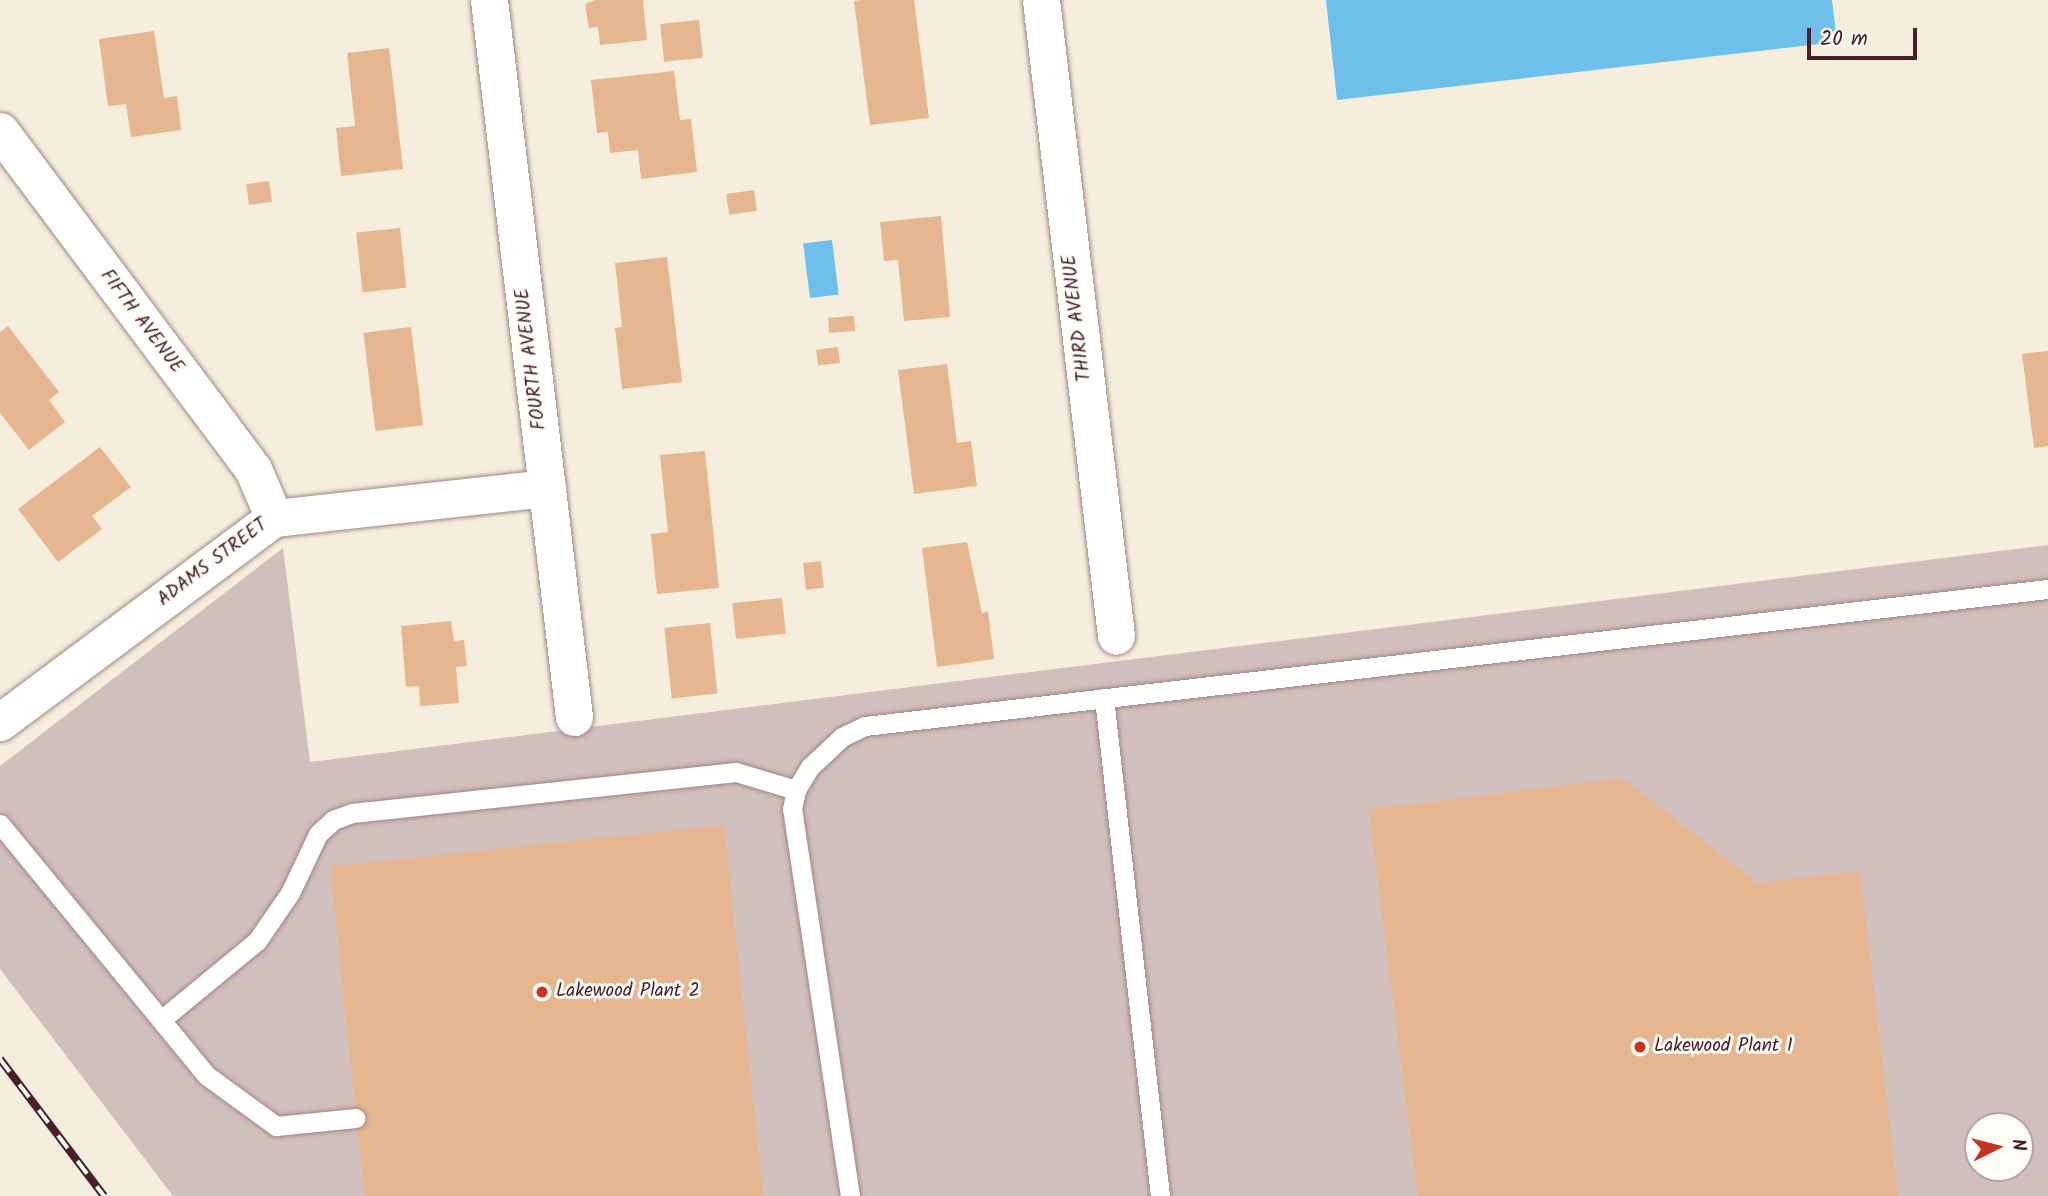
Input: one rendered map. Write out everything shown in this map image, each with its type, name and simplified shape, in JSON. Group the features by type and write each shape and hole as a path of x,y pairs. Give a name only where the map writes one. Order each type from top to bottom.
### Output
{"street":[{"name":"FOURTH AVENUE","path":"489,0 574,717"},
{"name":"THIRD AVENUE","path":"1041,0 1116,636"},
{"name":"FIFTH AVENUE","path":"0,131 253,469 274,518"},
{"name":"ADAMS STREET","path":"0,723 274,518 547,488"}],"lane":[{"path":"850,1196 793,830 796,790 824,750 865,726 2048,589"},
{"path":"1104,698 1160,1196"},
{"path":"161,1020 257,941 290,893 318,834 333,820 352,813 736,772 796,790"},
{"path":"0,824 205,1075 276,1126 356,1118"}],"shaded area":[{"path":"2048,545 2048,1196 173,1196 0,969 0,766 283,548 310,762"}],"water":[{"path":"1326,0 1832,0 1837,42 1337,100"},
{"path":"832,240 839,295 810,298 803,244"}],"building":[{"path":"595,0 643,0 647,40 600,45 598,27 589,28 585,4"},
{"path":"914,0 929,118 870,125 854,1"},
{"path":"699,20 703,58 664,62 660,24"},
{"path":"154,31 164,98 177,96 181,130 131,137 126,104 108,106 99,39"},
{"path":"389,48 403,169 341,176 336,128 355,126 347,53"},
{"path":"674,71 680,120 691,119 697,172 641,179 638,150 610,153 608,132 597,133 591,80"},
{"path":"269,181 272,202 249,205 246,184"},
{"path":"754,190 757,211 729,215 726,194"},
{"path":"941,216 950,317 904,321 898,260 884,261 880,222"},
{"path":"400,228 406,288 363,292 356,233"},
{"path":"667,257 682,382 622,389 615,328 622,327 615,263"},
{"path":"854,316 855,331 829,333 828,318"},
{"path":"8,326 59,392 49,400 65,422 29,450 0,413 0,332"},
{"path":"411,327 423,425 375,431 363,333"},
{"path":"838,347 840,363 818,366 816,350"},
{"path":"2048,351 2048,446 2034,448 2022,354"},
{"path":"947,364 957,443 971,441 977,486 914,494 898,370"},
{"path":"100,447 131,487 92,516 102,529 58,562 18,509"},
{"path":"705,451 719,588 657,594 651,534 668,532 660,455"},
{"path":"967,542 982,613 988,611 994,659 937,667 922,548"},
{"path":"821,561 824,588 806,590 803,563"},
{"path":"782,598 786,634 736,639 732,603"},
{"path":"451,621 454,641 464,640 467,666 456,667 459,703 420,706 419,686 406,687 401,626"},
{"path":"710,623 717,694 672,698 664,628"},
{"name":"Lakewood Plant 1","path":"1623,778 1757,883 1860,871 1898,1196 1418,1196 1369,810"},
{"name":"Lakewood Plant 2","path":"724,825 763,1196 365,1196 330,866"}],"railway":[{"path":"0,1059 104,1196"}],"place":[{"name":"Lakewood Plant 2","path":"542,992"},
{"name":"Lakewood Plant 1","path":"1640,1047"}]}
